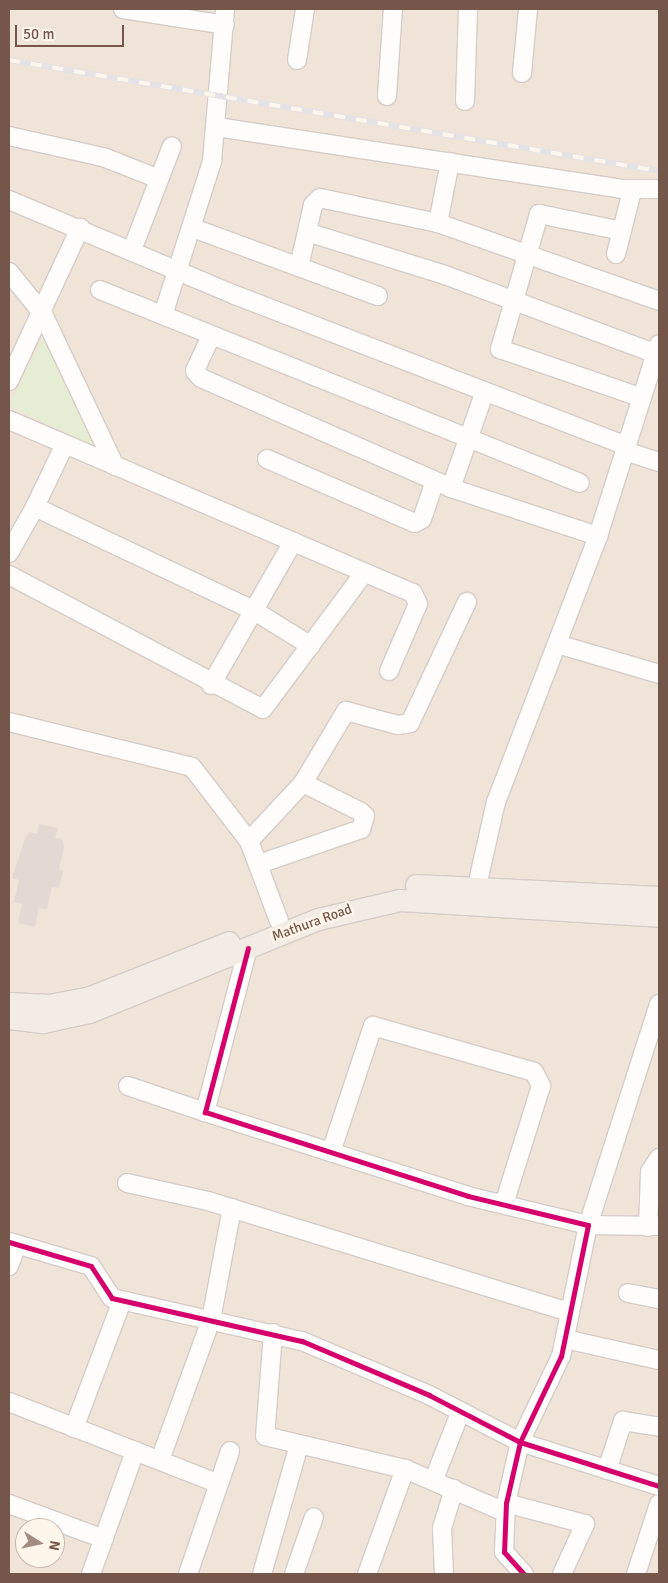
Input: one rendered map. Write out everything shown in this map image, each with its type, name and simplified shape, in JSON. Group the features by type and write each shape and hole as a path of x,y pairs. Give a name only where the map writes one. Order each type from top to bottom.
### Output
{"main road":[{"name":"Mathura Road","path":"9,1003 49,1005 90,997 279,921 357,895 412,885 477,886 659,897"},
{"name":"Mathura Road","path":"9,1018 43,1022 90,1012 318,919 400,900 659,916"}],"street":[{"path":"123,9 225,17 216,127 193,228 163,316"},
{"path":"297,60 305,9"},
{"path":"387,96 393,9"},
{"path":"465,101 468,9"},
{"path":"522,73 528,9"},
{"path":"216,127 632,190 659,189"},
{"path":"9,136 103,156 159,179"},
{"path":"132,250 172,146"},
{"path":"438,223 450,162"},
{"path":"616,254 632,190"},
{"path":"299,267 313,205 320,198 438,223 659,301"},
{"path":"9,200 484,394 659,462"},
{"path":"622,231 539,214 500,349 642,398"},
{"path":"9,381 43,314 80,228"},
{"path":"193,228 378,296"},
{"path":"307,232 445,275 657,359 642,398 598,536 486,832 477,886"},
{"path":"9,272 43,314 115,466"},
{"path":"100,290 580,483"},
{"path":"211,336 195,371 201,378 443,484 598,536"},
{"path":"267,459 415,523 422,519 443,484 467,439 484,394"},
{"path":"9,420 418,598 389,671"},
{"path":"9,553 35,507 65,444"},
{"path":"35,507 253,610 311,646"},
{"path":"211,685 293,542"},
{"path":"9,576 211,685 257,707 268,707 364,573"},
{"path":"250,841 303,783 346,711 398,725 410,723 467,602"},
{"path":"557,644 659,674"},
{"path":"9,722 192,767 250,841 279,921"},
{"path":"259,864 361,829 365,816 361,812 303,783"},
{"path":"205,1112 248,948"},
{"path":"524,1574 504,1552 505,1507 520,1442 556,1374 588,1225 655,1035 659,1004"},
{"path":"331,1152 373,1026 534,1072 541,1086 504,1204"},
{"path":"128,1086 331,1152 504,1204 588,1225 654,1227 650,1172 659,1158"},
{"path":"127,1183 232,1208 568,1312"},
{"path":"160,1460 211,1320 232,1208"},
{"path":"9,1266 13,1243 91,1266 106,1292 122,1301 273,1332 420,1391 520,1442 659,1486"},
{"path":"628,1293 659,1299"},
{"path":"74,1428 122,1301"},
{"path":"273,1332 264,1434 299,1445 405,1469 505,1507 585,1524 562,1574"},
{"path":"565,1339 659,1360"},
{"path":"9,1402 219,1484"},
{"path":"434,1480 460,1413"},
{"path":"607,1470 623,1421 659,1427"},
{"path":"262,1574 299,1445"},
{"path":"91,1574 135,1451"},
{"path":"188,1574 230,1451"},
{"path":"367,1574 405,1469"},
{"path":"444,1574 442,1528 454,1489"},
{"path":"9,1504 104,1539"},
{"path":"636,1574 659,1504"},
{"path":"294,1574 314,1517"}],"shaded area":[{"path":"9,9 659,9 659,1574 9,1574"}],"green space":[{"path":"45,333 99,444 96,447 9,406"}],"building":[{"path":"39,824 58,828 55,838 63,840 64,847 59,870 63,871 59,888 52,887 47,909 39,908 35,927 18,923 22,904 14,902 19,880 12,878 25,838 29,832 37,834"}],"railway":[{"path":"9,60 659,171"}],"cycle path":[{"path":"248,948 205,1112 468,1196 588,1225 561,1356 520,1442 506,1503 504,1552 524,1574"},
{"path":"9,1242 91,1266 112,1298 302,1341 429,1395 520,1442 659,1486"}]}
